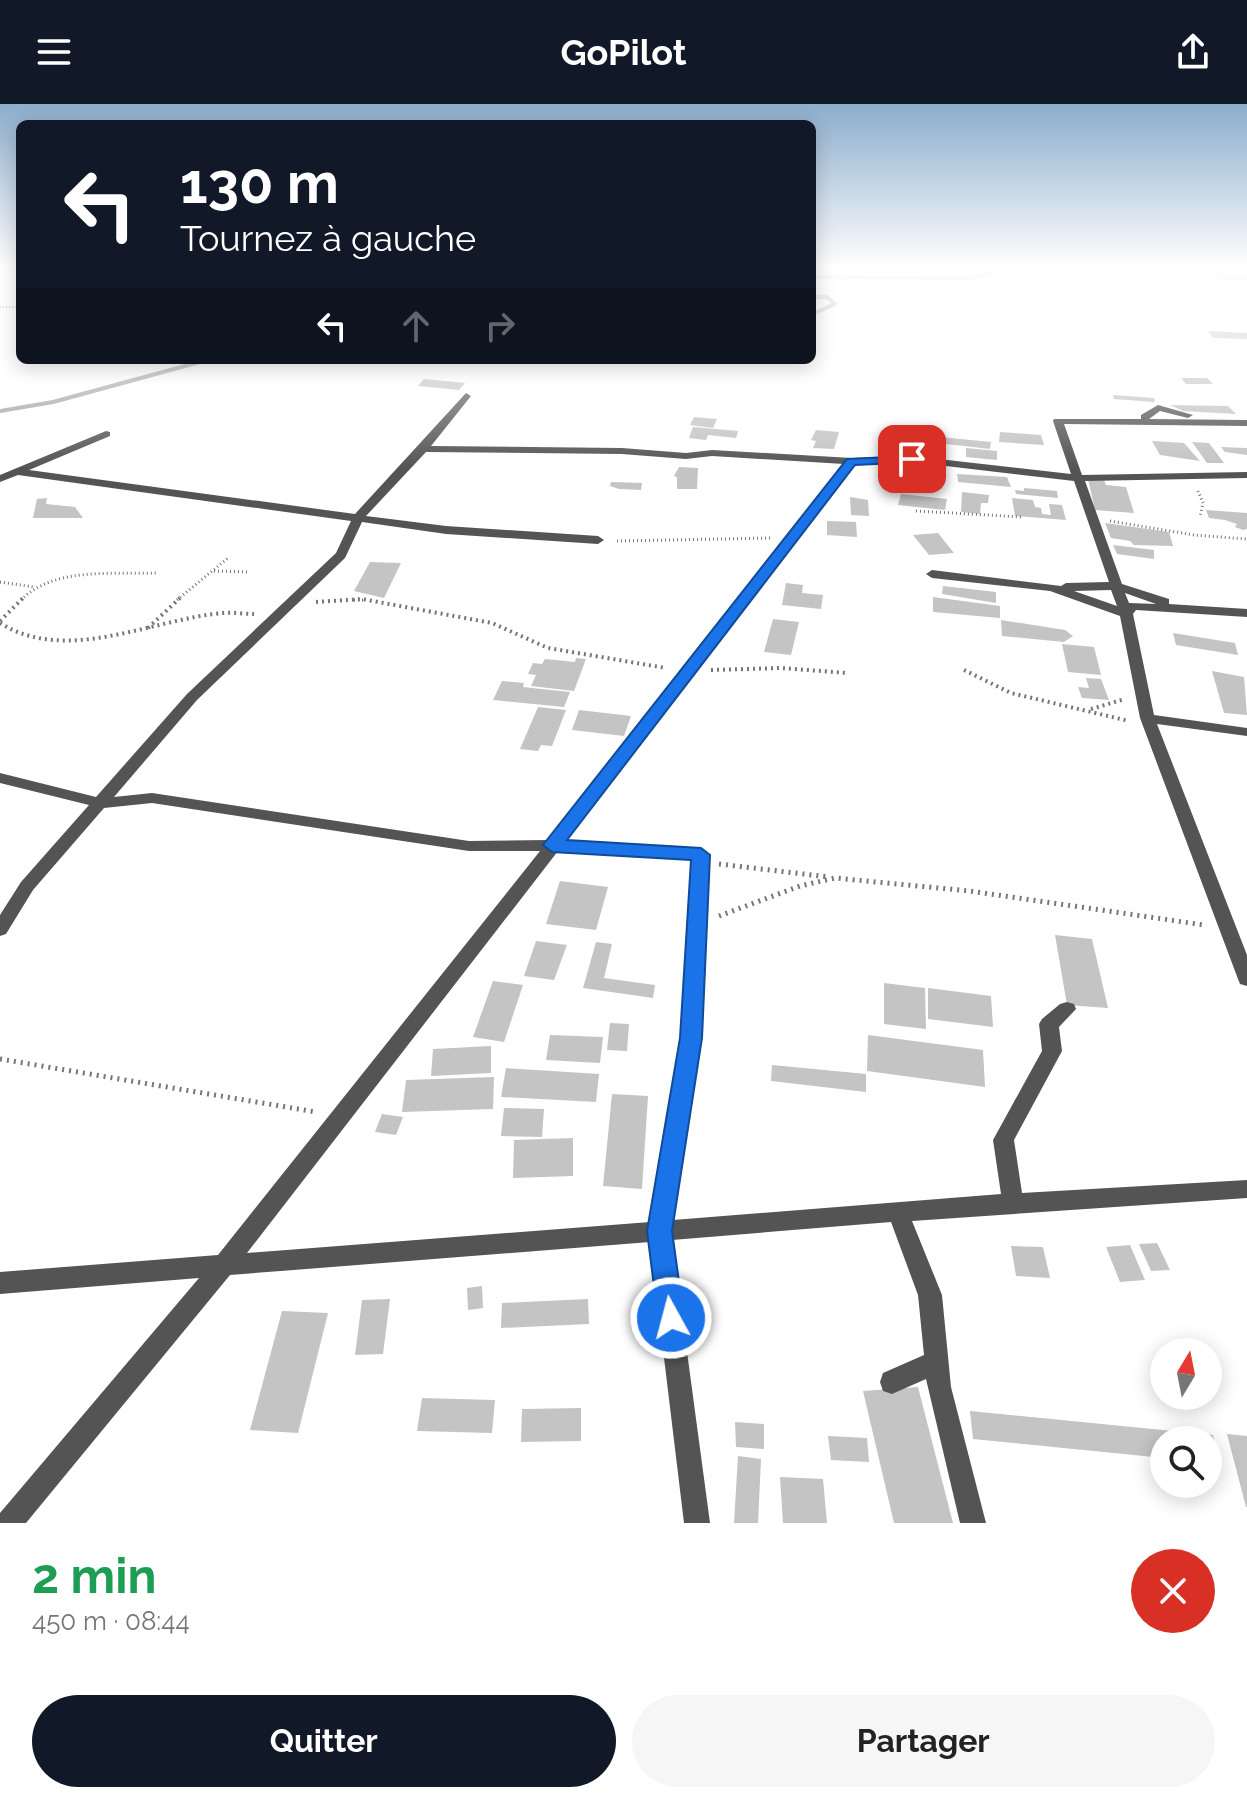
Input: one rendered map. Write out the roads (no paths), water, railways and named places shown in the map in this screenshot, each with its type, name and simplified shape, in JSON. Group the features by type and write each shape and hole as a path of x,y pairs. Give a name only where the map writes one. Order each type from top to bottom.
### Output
{"street":[{"path":"0,930 27,886 192,697 341,555 358,518 423,449 466,396"},
{"path":"1100,421 1188,415 1247,416"},
{"path":"1247,423 1058,421 1126,614 1148,722 1247,979"},
{"path":"0,479 106,434"},
{"path":"423,449 622,451 686,456 712,453 852,461 912,459 1077,478 1247,475"},
{"path":"9,1523 225,1264 342,1117 852,461"},
{"path":"17,472 446,530 598,540"},
{"path":"932,574 1052,587 1116,586 1187,609"},
{"path":"1052,587 1126,614"},
{"path":"1126,614 1132,606 1247,613"},
{"path":"1148,722 1247,732"},
{"path":"0,778 100,803 152,798 469,846 552,845 701,855 691,1038 660,1231 697,1523"},
{"path":"1013,1203 1003,1140 1052,1051 1049,1024 1067,1009"},
{"path":"0,1283 1013,1203 1247,1189"},
{"path":"898,1213 930,1295 939,1387 973,1523"},
{"path":"892,1382 937,1361"}],"waterway":[{"path":"0,411 53,402 192,364"}]}
